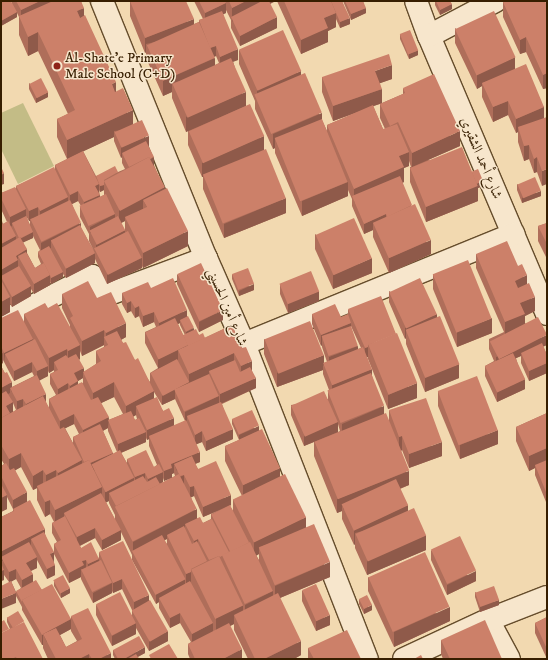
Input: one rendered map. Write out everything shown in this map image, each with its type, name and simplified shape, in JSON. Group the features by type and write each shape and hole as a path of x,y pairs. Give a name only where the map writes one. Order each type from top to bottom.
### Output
{"street":[{"name":"شارع أمين الحسيني","path":"102,1 206,258 244,344 367,659"},
{"name":"شارع أحمد الشقيري","path":"416,1 429,36 547,314"},
{"path":"429,36 495,1"},
{"path":"244,344 372,290 513,234"},
{"path":"1,322 92,276 104,296 206,258"},
{"path":"404,659 488,620 547,597"},
{"path":"488,620 509,659"},
{"path":"337,645 358,635"}],"shaded area":[{"path":"23,103 54,166 18,184 1,149 1,113"}],"building":[{"path":"11,1 17,12 1,21 1,2"},
{"path":"16,1 40,1 21,10"},
{"path":"53,1 81,1 84,8 77,11 80,18 85,15 116,82 112,84 115,92 123,88 133,110 67,140 57,119 75,110 38,32 28,37 19,16"},
{"path":"130,1 186,1 194,19 145,38"},
{"path":"199,1 225,1 226,3 205,13"},
{"path":"229,1 246,1 232,8"},
{"path":"262,1 269,1 277,17 240,36 231,17"},
{"path":"284,1 331,1 336,13 324,18 328,28 301,40"},
{"path":"331,1 342,1 350,18 340,22"},
{"path":"345,1 363,1 366,8 351,14"},
{"path":"436,1 450,1 452,4 440,10"},
{"path":"545,1 547,5 547,73 543,75 526,37 520,40 503,2"},
{"path":"222,11 238,49 220,57 216,46 210,48 199,20"},
{"path":"494,11 516,57 477,75 455,29"},
{"path":"199,22 215,58 163,81 147,45"},
{"path":"283,30 301,71 257,91 239,50"},
{"path":"410,30 418,50 408,55 400,34"},
{"path":"389,54 392,65 375,71 382,89 333,106 322,77"},
{"path":"231,58 246,92 188,118 173,84"},
{"path":"526,64 544,107 516,119 508,101 493,107 482,83"},
{"path":"305,73 322,113 271,134 254,94"},
{"path":"434,74 460,131 412,153 398,122 390,126 380,104 405,93 403,88"},
{"path":"41,78 48,92 37,98 29,84"},
{"path":"250,104 264,136 203,163 189,131"},
{"path":"373,105 383,129 397,124 409,152 399,156 404,167 354,189 327,125"},
{"path":"547,117 547,169 542,171 537,157 534,159 529,145 524,146 518,127"},
{"path":"322,119 347,182 300,201 275,138"},
{"path":"142,120 149,136 122,148 115,132"},
{"path":"146,141 154,157 150,159 149,157 129,167 122,153"},
{"path":"462,147 478,186 426,207 410,168"},
{"path":"266,149 286,198 223,224 203,174"},
{"path":"83,151 99,184 95,186 100,195 84,202 78,191 70,195 55,165"},
{"path":"149,157 165,187 120,211 104,181"},
{"path":"115,166 118,172 104,180 104,185 100,186 96,176"},
{"path":"1,167 4,173 1,175"},
{"path":"54,167 68,197 40,211 38,207 29,211 16,186"},
{"path":"478,169 483,181 477,184 472,172"},
{"path":"400,176 412,205 387,217 386,214 364,224 352,196"},
{"path":"535,177 541,191 523,198 518,184"},
{"path":"15,187 26,209 10,217 1,198 1,193"},
{"path":"167,188 188,231 143,253 125,217 147,207 143,200"},
{"path":"106,194 115,214 88,226 80,206"},
{"path":"70,200 81,222 41,242 30,219"},
{"path":"415,204 431,240 389,258 373,223"},
{"path":"26,216 33,232 19,238 12,223"},
{"path":"118,216 125,230 97,245 89,231"},
{"path":"354,218 372,258 334,275 316,235"},
{"path":"8,221 16,236 1,244 1,225"},
{"path":"547,223 547,244 538,226"},
{"path":"80,225 95,253 66,269 51,240"},
{"path":"128,231 142,258 108,275 94,248"},
{"path":"20,237 27,249 16,256 18,260 1,270 1,248"},
{"path":"507,241 518,266 522,264 527,275 515,281 518,288 529,283 535,297 520,303 525,314 505,322 476,254"},
{"path":"49,246 63,272 51,278 38,252"},
{"path":"26,252 35,268 44,263 50,275 34,284 18,256"},
{"path":"468,260 492,318 456,333 433,274"},
{"path":"201,263 223,310 199,321 177,274"},
{"path":"19,266 31,286 12,297 1,276"},
{"path":"248,268 254,284 238,290 232,274"},
{"path":"311,271 319,291 288,304 279,284"},
{"path":"173,278 187,310 159,323 154,312 143,316 139,306 135,308 131,301 127,303 122,293 148,282 151,288"},
{"path":"420,278 437,314 406,329 389,292"},
{"path":"1,280 10,297 1,302"},
{"path":"88,281 97,298 111,292 126,323 106,333 104,330 82,341 70,318 73,316 62,294"},
{"path":"381,296 396,334 368,345 368,347 365,348 348,309"},
{"path":"45,303 48,308 57,303 80,345 68,351 67,349 49,358 24,314"},
{"path":"335,304 341,317 348,314 351,323 321,335 312,314"},
{"path":"18,310 33,339 4,353 1,346 1,318"},
{"path":"188,316 194,328 186,332 180,320"},
{"path":"440,316 459,364 425,378 406,330"},
{"path":"538,317 547,335 499,359 490,342"},
{"path":"175,318 188,345 158,359 145,332"},
{"path":"310,321 324,355 278,374 265,339"},
{"path":"232,325 242,348 246,347 252,361 241,366 234,353 189,374 178,350"},
{"path":"351,326 358,346 329,356 322,336"},
{"path":"196,329 199,335 203,333 205,338 188,346 183,335"},
{"path":"117,331 123,343 126,342 135,360 138,358 154,391 126,406 114,382 93,393 83,372 101,361 96,351 108,345 104,337"},
{"path":"397,333 417,383 388,395 368,345"},
{"path":"35,339 48,366 37,371 32,362 14,371 5,354"},
{"path":"542,343 547,355 547,363 529,371 521,353"},
{"path":"363,347 372,369 332,385 323,363"},
{"path":"513,353 525,379 497,392 485,366"},
{"path":"76,354 84,368 74,373 78,381 70,386 68,383 58,389 50,374 58,370 54,362 66,355 68,358"},
{"path":"177,359 189,382 163,396 151,373"},
{"path":"235,360 240,372 250,367 256,378 220,394 209,371"},
{"path":"1,366 5,373 7,372 12,382 1,388"},
{"path":"371,373 384,405 341,423 327,391"},
{"path":"209,374 219,396 184,411 174,389"},
{"path":"37,375 46,394 26,404 23,399 17,401 10,388"},
{"path":"477,376 498,430 459,445 438,391"},
{"path":"82,382 91,400 98,397 109,417 83,430 74,414 60,421 49,399"},
{"path":"6,391 13,402 6,406 10,413 1,418 1,394"},
{"path":"324,391 338,422 305,437 291,406"},
{"path":"43,396 60,429 64,427 82,460 58,473 56,470 46,475 43,470 33,476 21,453 9,459 1,445 1,418"},
{"path":"157,397 163,411 169,408 174,418 147,430 136,406"},
{"path":"426,398 442,442 409,454 402,436 399,437 389,410"},
{"path":"221,402 233,429 206,441 202,431 195,435 187,416"},
{"path":"252,410 259,426 239,434 232,419"},
{"path":"131,411 135,420 139,418 146,432 118,444 108,420"},
{"path":"386,413 409,470 338,499 315,442"},
{"path":"547,413 547,448 529,456 516,427"},
{"path":"186,420 200,452 171,464 172,468 164,471 149,436"},
{"path":"100,424 113,453 90,463 89,460 84,462 73,437"},
{"path":"262,429 280,468 243,485 225,446"},
{"path":"120,450 134,478 106,492 91,465"},
{"path":"146,450 154,467 159,464 163,472 148,479 145,473 135,477 127,459"},
{"path":"192,456 198,469 216,461 231,495 203,507 194,486 190,487 184,475 180,476 174,464"},
{"path":"89,460 102,487 55,510 50,500 45,502 37,486"},
{"path":"547,460 547,492 546,492 535,465"},
{"path":"6,463 10,470 14,468 27,492 13,500 1,476 1,466"},
{"path":"179,474 197,509 133,541 115,507"},
{"path":"285,474 306,517 254,543 233,499"},
{"path":"143,476 147,482 156,477 160,484 116,506 109,493"},
{"path":"396,479 408,505 354,531 342,504"},
{"path":"1,484 7,495 1,498"},
{"path":"101,493 121,530 102,540 95,528 77,537 64,513"},
{"path":"30,500 45,529 2,551 1,517 14,511 13,509"},
{"path":"230,505 249,542 230,552 211,515"},
{"path":"414,508 426,535 368,561 356,534"},
{"path":"65,516 81,548 91,542 99,559 88,564 86,560 82,561 84,565 69,573 54,544 61,540 52,523"},
{"path":"200,517 203,523 212,519 229,552 220,557 219,556 209,560 198,539 194,541 185,524"},
{"path":"314,524 330,562 275,585 259,547"},
{"path":"184,526 192,544 197,541 207,561 191,569 191,572 186,574 167,535"},
{"path":"44,532 54,552 50,554 55,565 47,569 31,539"},
{"path":"162,535 185,579 155,595 132,551"},
{"path":"460,536 476,570 447,584 431,550"},
{"path":"123,541 149,595 134,602 122,579 113,583 99,552"},
{"path":"29,542 37,557 26,563 33,574 22,580 16,569 9,572 1,557"},
{"path":"250,542 273,591 245,604 222,555"},
{"path":"425,552 449,607 393,632 368,577"},
{"path":"219,556 243,605 215,619 191,570"},
{"path":"101,560 112,582 92,592 81,570"},
{"path":"1,563 4,570 1,571"},
{"path":"63,575 70,588 60,593 53,580"},
{"path":"36,580 42,590 22,600 22,602 16,591"},
{"path":"11,581 16,593 1,599 1,586"},
{"path":"190,581 213,623 192,634 180,613 170,618 159,598"},
{"path":"52,584 71,619 42,635 22,600"},
{"path":"316,584 330,615 316,621 302,590"},
{"path":"494,586 499,600 480,607 475,593"},
{"path":"120,592 136,623 112,635 96,604"},
{"path":"278,593 301,641 264,659 255,659 234,615"},
{"path":"367,595 372,605 364,609 359,599"},
{"path":"150,600 168,631 150,642 132,610"},
{"path":"88,608 111,653 99,659 92,659 89,654 79,659 56,659 43,634 56,628 66,647 82,639 71,616"},
{"path":"18,611 24,621 13,628 7,618"},
{"path":"547,617 547,649 535,623"},
{"path":"4,620 9,629 1,633 1,622"},
{"path":"485,620 502,659 450,659 441,640"},
{"path":"24,622 43,659 17,659 16,657 11,659 1,659 1,633"},
{"path":"229,623 242,649 223,659 195,659 188,644"},
{"path":"347,630 361,659 314,659 308,648"},
{"path":"139,636 145,647 124,659 118,659 113,650"},
{"path":"169,644 178,659 151,659 149,655"},
{"path":"136,654 139,659 127,659"},
{"path":"421,655 423,659 414,659"}],"place":[{"name":"Al-Shate'e Primary Male School (C+D)","path":"57,66"}]}
